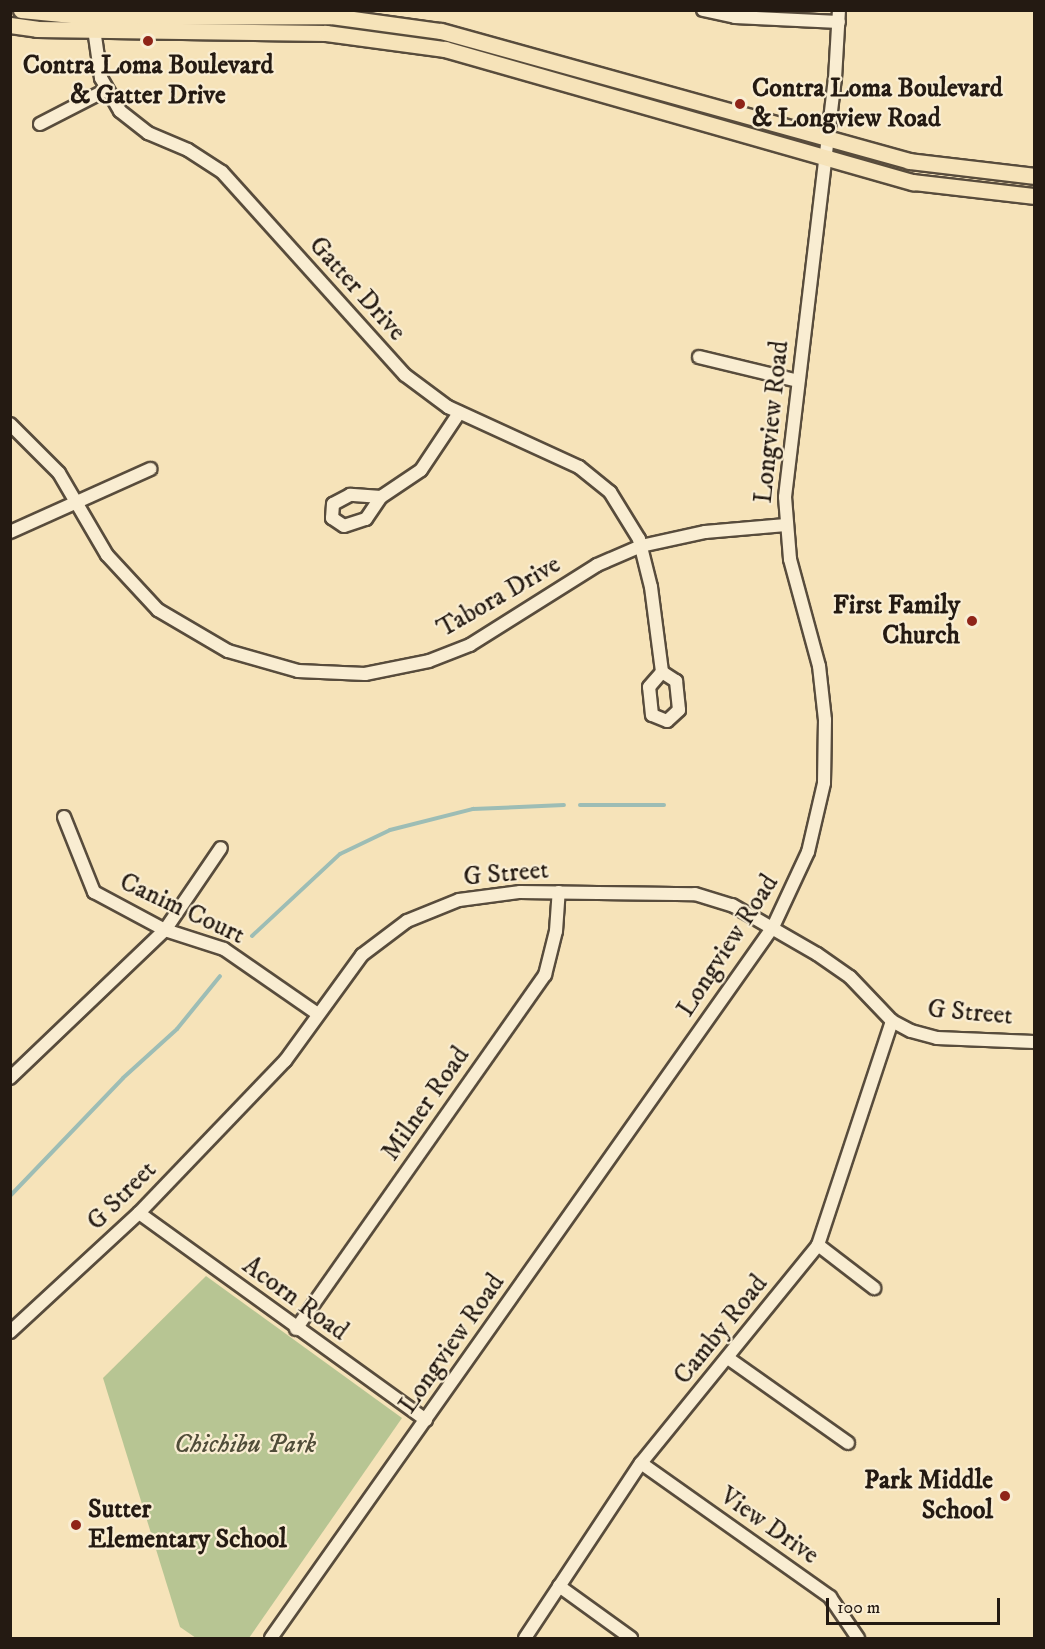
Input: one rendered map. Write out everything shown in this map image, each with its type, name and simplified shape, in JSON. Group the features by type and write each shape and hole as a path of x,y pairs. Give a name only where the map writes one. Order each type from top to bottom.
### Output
{"main road":[{"path":"21,10 94,24 326,33 445,49 825,159 913,182 1035,196"},
{"path":"10,25 330,16 441,31 909,161 1035,176"}],"street":[{"path":"703,10 735,17 839,16"},
{"name":"Longview Road","path":"271,1638 773,927 808,852 826,759 819,666 797,593 786,525 786,464 828,137 839,16"},
{"name":"Gatter Drive","path":"94,24 96,58 106,90 138,127 222,172 391,361 459,413 588,473 617,501 641,546 651,587 662,672"},
{"path":"40,124 106,90"},
{"path":"699,357 798,381"},
{"path":"381,497 422,470 459,413"},
{"name":"Tabora Drive","path":"10,424 53,465 119,571 173,621 248,659 322,674 387,671 452,653 597,565 641,546 705,532 786,525"},
{"path":"10,532 150,469"},
{"name":"Canim Court","path":"64,817 94,892 165,930 224,949 318,1014"},
{"path":"10,1078 165,930 221,848"},
{"name":"G Street","path":"10,1332 139,1213 285,1061 362,955 431,909 491,894 559,892 695,894 732,905 773,927 840,970 892,1021 937,1038 1035,1042"},
{"name":"Milner Road","path":"296,1329 545,975 556,931 559,892"},
{"name":"Camby Road","path":"525,1638 641,1463 818,1245 892,1021"},
{"name":"Acorn Road","path":"139,1213 296,1329 426,1420"},
{"path":"818,1245 874,1288"},
{"path":"728,1358 848,1443"},
{"name":"View Drive","path":"641,1463 830,1597 858,1638"},
{"path":"558,1586 631,1638"}],"green space":[{"name":"Chichibu Park","path":"206,1276 402,1418 249,1638 196,1638 180,1627 103,1378"}],"waterway":[{"path":"252,936 340,854 390,830 473,809 564,805"},
{"path":"580,805 664,805"},
{"path":"10,1196 123,1078 177,1029 220,976"}],"place":[{"name":"Contra Loma Boulevard & Gatter Drive","path":"148,41"},
{"name":"Contra Loma Boulevard & Longview Road","path":"740,104"},
{"name":"First Family Church","path":"972,621"},
{"name":"Park Middle School","path":"1005,1496"},
{"name":"Sutter Elementary School","path":"76,1525"}]}
